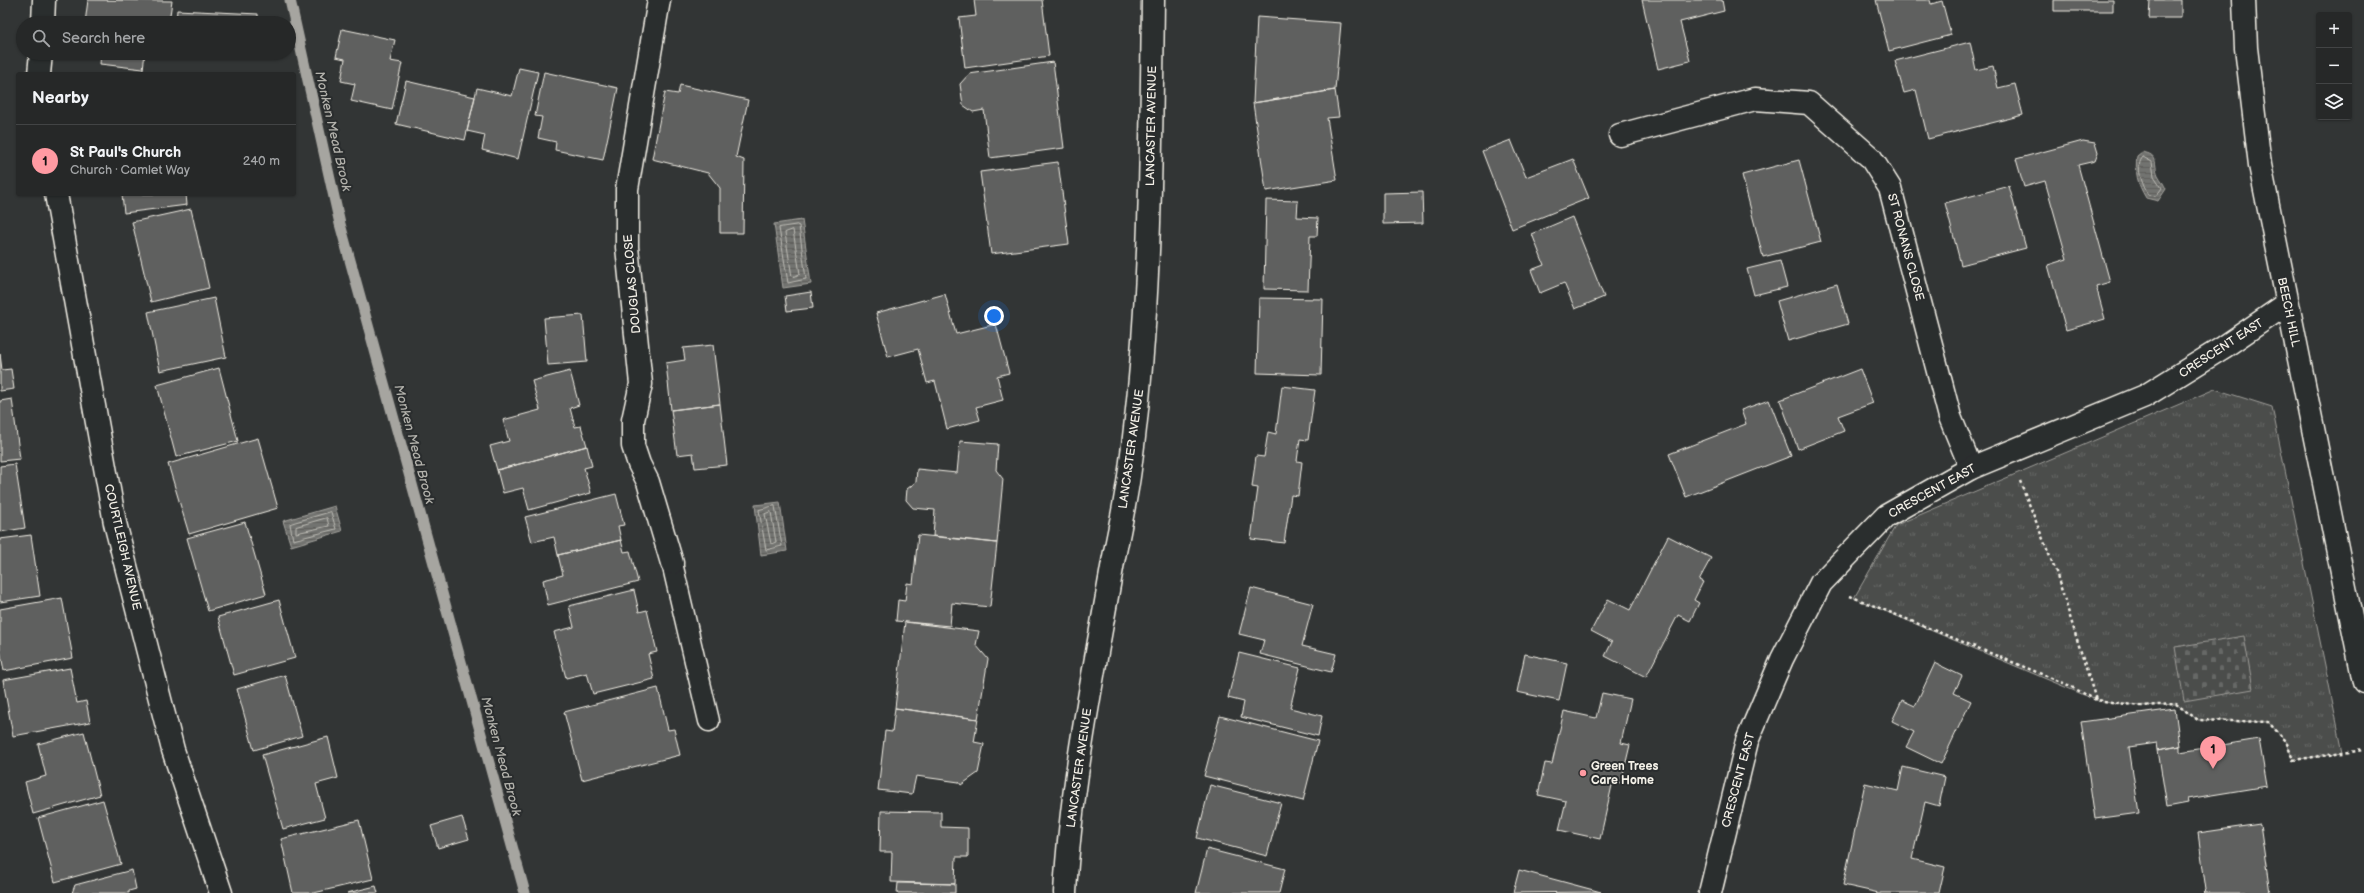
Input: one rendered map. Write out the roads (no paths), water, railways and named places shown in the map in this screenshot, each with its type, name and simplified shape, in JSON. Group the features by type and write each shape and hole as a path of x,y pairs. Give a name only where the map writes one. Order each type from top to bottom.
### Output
{"street":[{"path":"43,16 44,0"},
{"name":"DOUGLAS CLOSE","path":"659,0 627,189 627,247 641,384 633,420 634,446 639,464 648,482 672,563"},
{"name":"LANCASTER AVENUE","path":"1065,893 1067,847 1081,742 1130,471 1140,378 1147,286 1153,0"},
{"name":"BEECH HILL","path":"2244,0 2246,48 2260,165 2288,303 2358,620 2364,682"},
{"path":"39,72 40,60"},
{"name":"ST RONANS CLOSE","path":"1620,135 1755,99 1809,102 1850,137 1872,158 1890,188 1950,416 1971,468"},
{"name":"COURTLEIGH AVENUE","path":"56,196 116,523 173,750 221,893"},
{"name":"CRESCENT EAST","path":"1710,893 1747,741 1782,659 1821,583 1886,516 1971,468 2145,396 2224,347 2288,303"}],"lane":[{"path":"672,563 709,721"}],"water":[{"path":"2142,152 2148,153 2154,157 2158,175 2166,189 2158,201 2146,198 2139,183 2136,168 2137,156"},
{"path":"802,220 811,284 783,288 774,224"},
{"path":"780,502 787,551 761,555 755,505"},
{"path":"335,506 342,531 291,546 283,521"}],"waterway":[{"name":"Monken Mead Brook","path":"290,0 294,16"},
{"name":"Monken Mead Brook","path":"296,27 340,224 525,893"}],"place":[{"name":"St Paul's Church","path":"2213,769"},
{"name":"Green Trees Care Home","path":"1583,773"}]}
